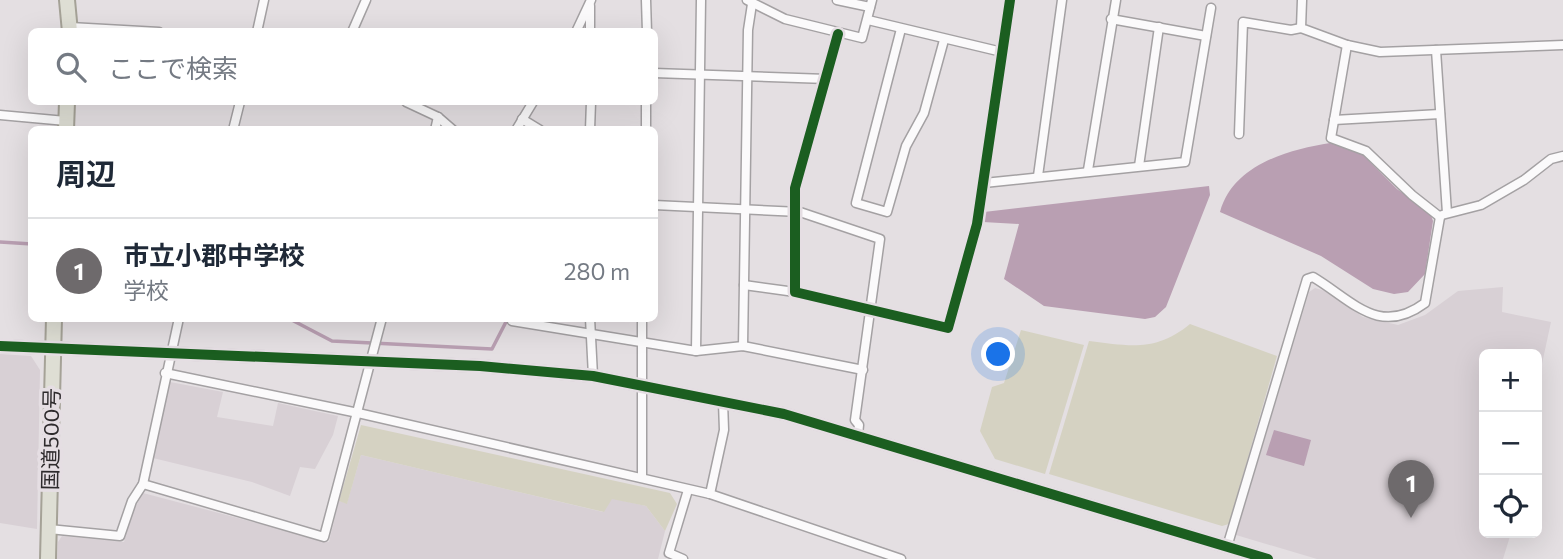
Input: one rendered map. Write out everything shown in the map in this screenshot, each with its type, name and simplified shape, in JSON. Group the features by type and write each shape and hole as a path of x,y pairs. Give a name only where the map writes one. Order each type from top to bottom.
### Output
{"highway":[{"path":"67,0 70,28"},
{"path":"66,125 67,105"},
{"name":"国道500号","path":"48,559 54,322"}],"street":[{"path":"258,28 264,0"},
{"path":"354,28 366,0"},
{"path":"646,0 646,28"},
{"path":"696,351 701,0"},
{"path":"743,346 749,2 785,19 862,38 871,4 837,0"},
{"path":"744,285 795,292 948,328 977,224 1010,0"},
{"path":"1038,176 1062,0"},
{"path":"1088,170 1116,0"},
{"path":"1301,0 1301,28"},
{"path":"578,28 590,2"},
{"path":"590,2 590,28"},
{"path":"984,183 1088,170 1185,162 1211,8"},
{"path":"1111,19 1206,36"},
{"path":"867,20 1002,52"},
{"path":"1240,134 1243,22 1291,30 1301,28 1347,45 1380,52 1563,45"},
{"path":"1139,166 1159,27"},
{"path":"901,29 856,203 887,212 906,146 924,113 944,40"},
{"path":"795,292 795,188 838,34"},
{"path":"1347,45 1331,138 1366,151 1412,195 1443,215 1481,205 1524,180 1551,159 1563,156"},
{"path":"1227,547 1307,279 1313,277 1356,308 1391,319 1409,315 1425,303 1443,215 1436,50"},
{"path":"658,72 827,79"},
{"path":"234,126 239,105"},
{"path":"412,105 438,117 448,126"},
{"path":"518,126 531,105"},
{"path":"590,105 590,126"},
{"path":"646,105 646,126"},
{"path":"1334,120 1440,114"},
{"path":"0,115 66,125"},
{"path":"436,126 438,117"},
{"path":"522,119 533,126"},
{"path":"658,205 794,211 880,239 855,420 858,435"},
{"path":"49,529 120,536 131,501 143,484 177,322"},
{"path":"143,484 324,537 381,322"},
{"path":"518,322 642,345 696,351 743,346 863,370"},
{"path":"590,322 593,376"},
{"path":"642,322 642,477"},
{"path":"0,346 372,360 593,376 723,402 858,435 1268,559"},
{"path":"165,373 358,413 710,494 901,559"},
{"path":"710,494 724,430 723,402"},
{"path":"683,559 669,554 688,490"}],"shaded area":[{"path":"1330,143 1363,155 1397,189 1430,212 1433,221 1425,274 1408,292 1394,294 1373,289 1321,256 1220,212 1227,196 1249,171 1296,150"},
{"path":"1209,186 1210,195 1166,307 1155,317 1145,319 1044,306 1004,279 1019,224 983,222 984,212"},
{"path":"1503,287 1502,312 1551,322 1542,364 1542,349 1479,349 1479,538 1509,538 1503,559 1317,559 1236,535 1309,292 1315,288 1325,291 1363,317 1398,325 1425,315 1458,291"},
{"path":"1190,324 1277,356 1229,524 1222,526 1049,474 1089,341 1130,345 1154,343 1178,333"},
{"path":"1021,330 1084,345 1045,474 995,459 980,431 992,387 1004,383"},
{"path":"0,354 31,356 40,370 37,529 0,523"},
{"path":"170,382 223,392 217,417 273,426 278,403 338,416 333,435 315,469 300,467 290,496 252,482 153,458"},
{"path":"361,425 670,493 677,504 665,531 646,506 612,499 604,512 361,455 347,504 339,501"},
{"path":"1274,430 1311,440 1304,466 1266,455"},
{"path":"361,455 603,512 611,498 646,506 665,531 658,559 57,559 58,542 62,536 124,542 131,515 143,493 329,542 339,501 347,503"}],"waterway":[{"path":"0,242 28,244"},
{"path":"296,322 332,341 492,349 506,322"}],"cycle path":[{"path":"838,34 795,188 795,292 948,328 977,224 1010,0"},
{"path":"0,346 480,366 593,376 784,414 1268,559"}],"place":[{"name":"市立小郡中学校","path":"1411,518"}]}
